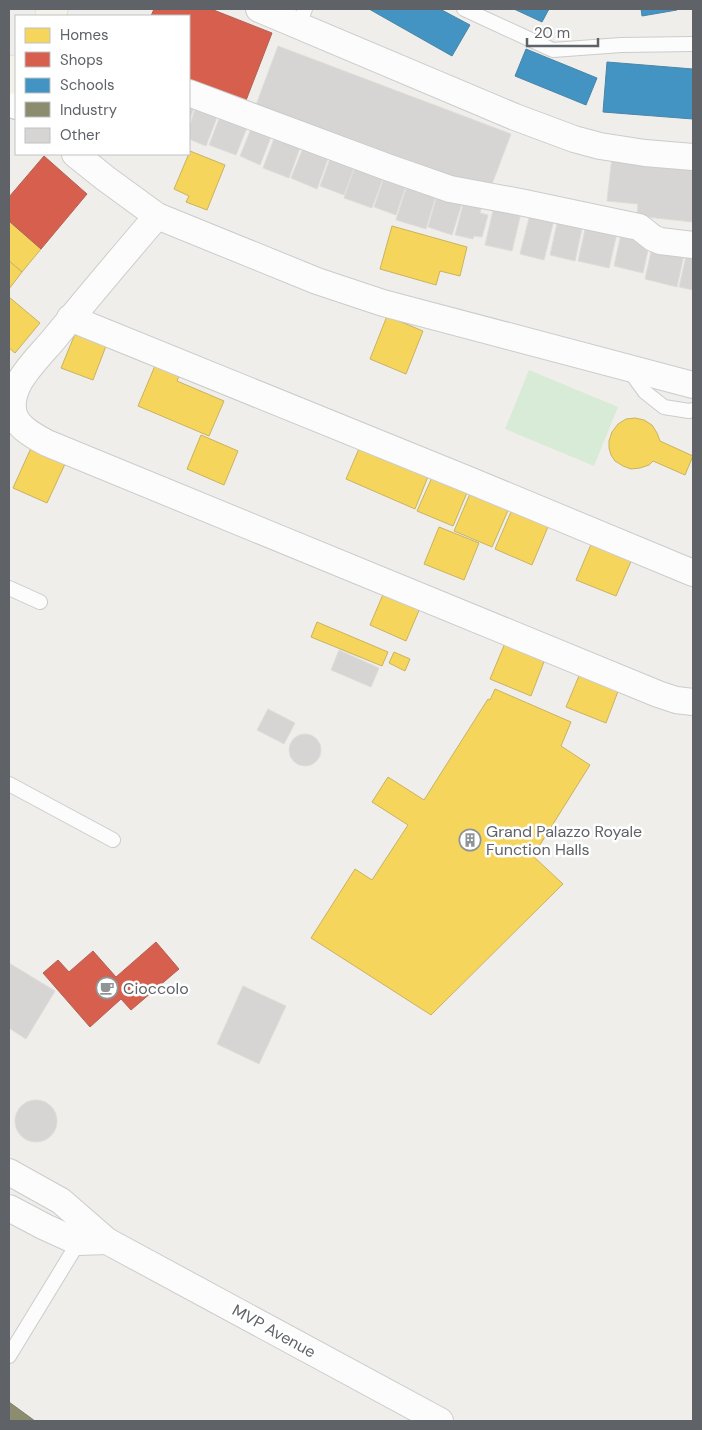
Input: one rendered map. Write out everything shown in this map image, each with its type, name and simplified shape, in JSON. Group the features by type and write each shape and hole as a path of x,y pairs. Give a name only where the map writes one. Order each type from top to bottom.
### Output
{"street":[{"path":"259,9 302,17 515,117 574,140 645,153 693,157"},
{"path":"190,93 450,189 639,227 660,241 693,245"},
{"path":"76,155 157,216 317,281 383,304 693,386"},
{"path":"157,216 70,318 17,386 13,398 13,411 18,421 28,432 47,443 658,694 676,700 693,702"},
{"path":"70,318 693,573"},
{"name":"MVP Avenue","path":"9,1172 61,1201 92,1236"},
{"name":"MVP Avenue","path":"9,1208 46,1227 92,1236 440,1421"}],"lane":[{"path":"464,9 553,50 621,45 693,44"},
{"path":"627,367 645,392 664,407 693,410"},
{"path":"9,588 40,602"},
{"path":"9,784 113,840"},
{"path":"46,1227 61,1201"},
{"path":"9,1356 92,1236"}],"green space":[{"path":"529,370 618,407 594,466 505,429"}],"building: Homes":[{"path":"190,151 225,165 207,210 186,202 189,196 174,189 188,155 190,155"},
{"path":"9,221 41,249 22,272 9,261"},
{"path":"392,226 467,247 460,276 440,271 436,285 380,269"},
{"path":"9,261 22,272 9,289"},
{"path":"9,297 40,323 15,353 9,348"},
{"path":"387,316 423,331 406,374 370,359"},
{"path":"75,334 106,346 93,380 61,368"},
{"path":"157,361 181,371 177,381 224,401 209,436 138,406"},
{"path":"626,419 644,420 652,425 660,441 693,456 685,475 653,461 649,465 631,469 615,461 609,448 612,432 618,424"},
{"path":"201,435 238,451 224,485 187,469"},
{"path":"361,444 429,474 415,509 346,479"},
{"path":"31,448 65,464 47,503 13,488"},
{"path":"434,473 469,488 453,526 417,511"},
{"path":"472,489 510,506 492,547 454,531"},
{"path":"513,507 550,522 532,565 495,549"},
{"path":"439,527 479,543 464,580 424,564"},
{"path":"592,542 632,559 616,596 576,580"},
{"path":"384,592 420,608 406,641 370,625"},
{"path":"317,622 388,652 382,666 311,637"},
{"path":"505,643 545,659 531,696 490,679"},
{"path":"394,652 410,659 405,671 389,663"},
{"path":"581,671 620,686 606,723 566,707"},
{"name":"Grand Palazzo Royale Function Halls","path":"495,689 571,722 561,746 590,765 533,856 563,884 431,1015 311,938 355,869 372,880 408,825 372,802 388,777 424,800 488,699 490,700"}],"building: Shops":[{"path":"154,9 211,9 272,33 245,103 190,80 190,15 151,15"},
{"path":"44,156 87,194 41,249 9,221 9,197"},
{"name":"Cioccolo","path":"156,942 179,969 131,1010 121,999 90,1027 43,973 58,960 69,972 93,951 116,977"}],"building: Schools":[{"path":"369,9 440,9 470,25 452,56"},
{"path":"514,9 549,9 542,22"},
{"path":"641,9 677,9 677,10 642,16"},
{"path":"526,49 597,78 586,105 515,76"},
{"path":"607,62 693,69 693,119 603,112"}],"building: Industry":[{"path":"9,1402 35,1421 9,1421"}],"building: Other":[{"path":"278,46 511,134 489,192 256,105"},
{"path":"190,100 196,102 190,119"},
{"path":"197,103 219,112 206,146 190,139 190,125"},
{"path":"221,114 248,125 236,155 209,145"},
{"path":"251,129 271,137 260,165 240,156"},
{"path":"275,136 301,145 289,178 263,168"},
{"path":"305,143 330,153 317,189 291,178"},
{"path":"331,156 355,165 344,195 320,186"},
{"path":"612,157 693,166 693,222 637,216 638,204 607,201"},
{"path":"356,164 384,175 372,208 344,198"},
{"path":"385,175 407,182 396,215 374,207"},
{"path":"408,182 437,191 426,229 396,220"},
{"path":"438,192 463,200 452,235 428,227"},
{"path":"464,201 482,206 480,213 488,215 482,237 474,236 473,239 455,235"},
{"path":"494,206 521,213 512,251 485,245"},
{"path":"530,214 554,220 544,260 520,254"},
{"path":"558,219 583,224 575,261 550,255"},
{"path":"586,225 617,233 609,268 578,261"},
{"path":"621,234 650,241 643,273 614,266"},
{"path":"653,243 685,250 677,287 645,279"},
{"path":"687,252 693,253 693,290 679,287"},
{"path":"339,650 379,668 371,687 331,670"},
{"path":"268,709 295,723 284,744 257,730"},
{"path":"305,734 311,735 316,739 320,744 320,756 316,761 311,765 305,766 299,765 294,761 290,756 289,750 290,744 294,739 299,735"},
{"path":"9,963 55,991 26,1039 9,1028"},
{"path":"243,986 286,1006 259,1064 217,1044"},
{"path":"40,1100 48,1103 54,1109 57,1121 54,1133 48,1139 32,1142 24,1139 18,1133 15,1117 18,1109 24,1103"}],"place":[{"name":"Grand Palazzo Royale Function Halls","path":"470,840"},
{"name":"Cioccolo","path":"107,988"}]}
